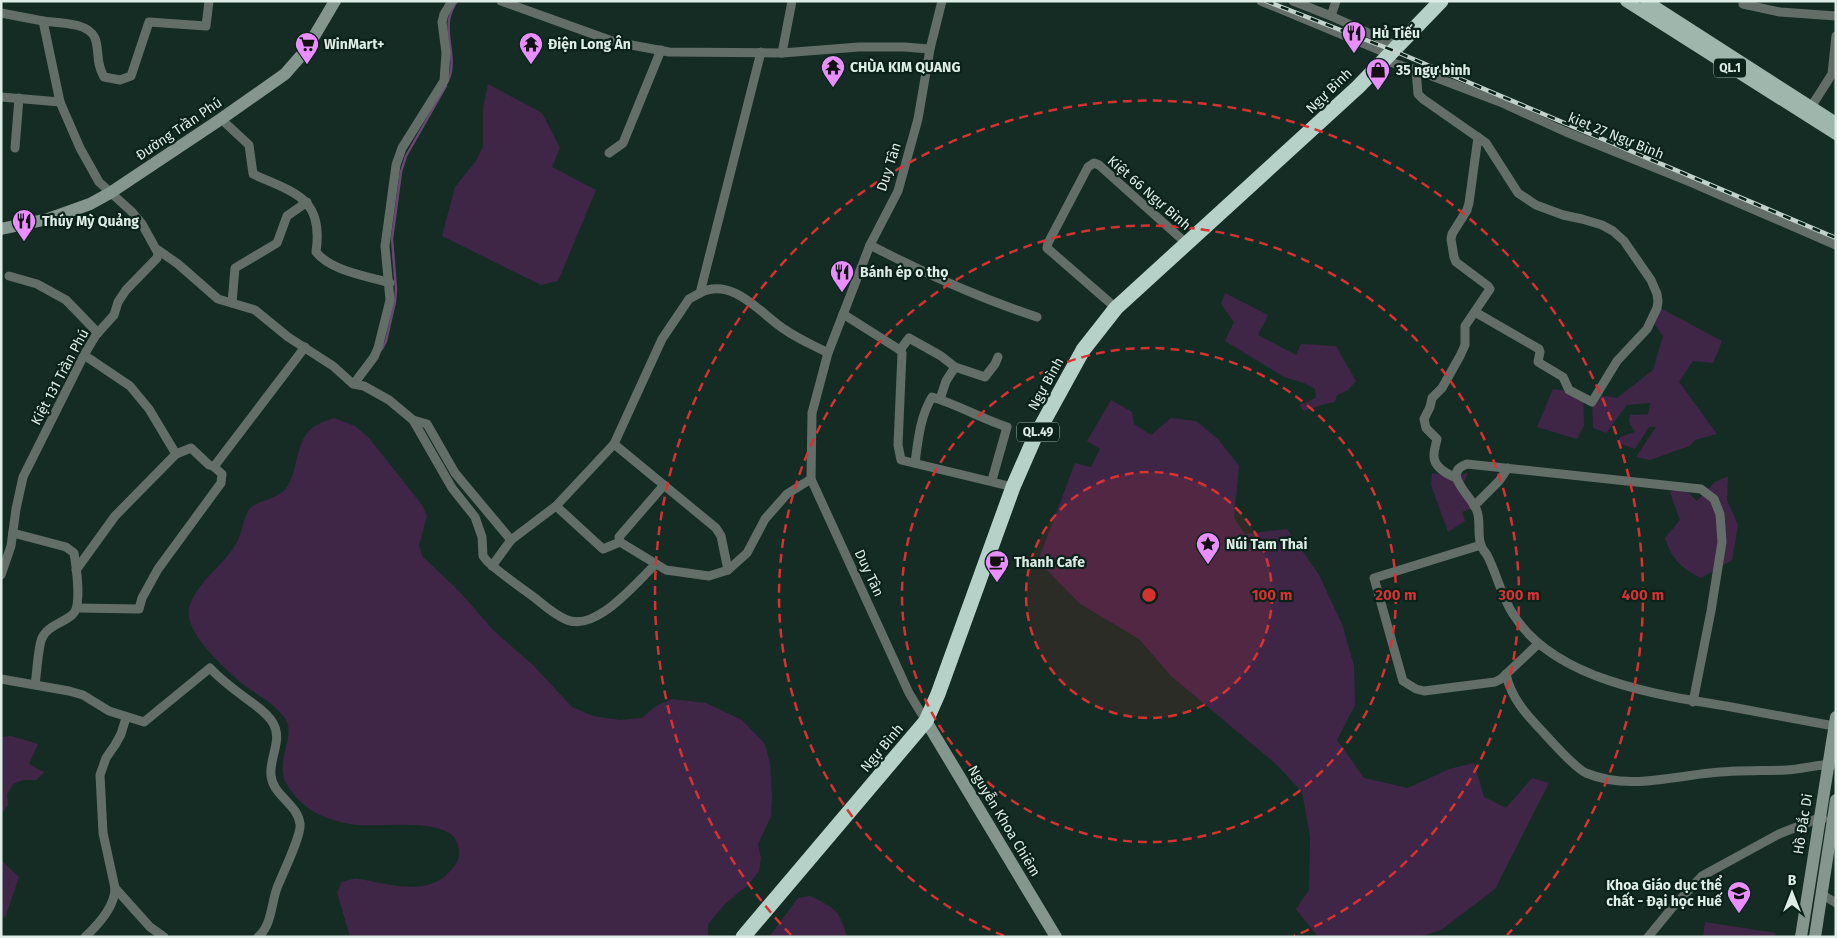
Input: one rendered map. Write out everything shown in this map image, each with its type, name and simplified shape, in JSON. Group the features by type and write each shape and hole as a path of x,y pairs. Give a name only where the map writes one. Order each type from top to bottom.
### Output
{"highway":[{"name":"Ngự Bình","path":"743,937 926,721 938,694 1013,487 1034,440 1083,350 1116,308 1358,87 1441,1"}],"main road":[{"name":"QL.1","path":"1626,1 1836,123"},
{"name":"QL.1","path":"1646,1 1773,88 1836,134"}],"street":[{"path":"1,13 85,27 94,37 98,67 104,77 120,80 132,76 150,22 206,26 209,1"},
{"name":"Đường Trần Phú","path":"1,229 68,212 110,194 221,120 285,74 306,50 335,1"},
{"path":"356,383 378,348 390,300 385,246 396,165 402,148 444,81 446,53 442,22 444,14 452,1"},
{"path":"501,1 615,42 669,52 782,52 868,47 930,49"},
{"path":"782,52 792,1"},
{"name":"Duy Tân","path":"926,721 909,693 811,479 812,413 828,353 843,314 870,245 898,191 918,119 930,49 942,1"},
{"path":"1261,1 1389,53"},
{"path":"1293,1 1330,16 1389,53"},
{"path":"1330,16 1336,1"},
{"path":"1743,4 1780,12 1836,16"},
{"path":"43,21 60,102 80,148 99,182 110,194 131,211 142,224 158,250 178,264 218,300 254,310 288,337 356,383 389,400 413,420 452,488 475,518 482,537 483,556 492,566 553,612 565,619 577,622 587,621 598,616 612,606 656,564"},
{"path":"1811,107 1834,74 1836,36"},
{"path":"609,153 623,143 661,50"},
{"path":"700,293 761,52"},
{"name":"kiet 27 Ngự Bình","path":"1389,53 1416,70 1500,102 1566,132 1688,181 1836,245"},
{"path":"1416,70 1418,94 1422,99 1486,144 1518,193 1536,205 1563,215 1602,225 1624,241 1651,280 1658,301 1647,329 1617,360 1592,402 1572,392 1567,388 1563,377 1538,362 1539,349 1475,312"},
{"path":"1,97 60,102"},
{"path":"15,148 19,98"},
{"path":"221,120 249,145 253,174 292,190 307,202 312,210 318,234 316,252 321,259 335,266 390,284"},
{"path":"1456,478 1447,474 1435,462 1436,438 1426,428 1424,419 1432,398 1442,388 1465,345 1465,326 1490,289 1456,262 1451,239 1455,228 1470,203 1478,137"},
{"name":"Kiệt 66 Ngự Bình","path":"1116,308 1047,248 1048,242 1088,167 1094,163 1100,165 1186,243"},
{"path":"232,303 236,268 278,242 287,216 307,202"},
{"path":"870,245 959,289 996,304 1037,317"},
{"name":"Kiệt 131 Trần Phú","path":"1,575 11,546 23,477 84,355 98,333 114,316 118,302 126,290 157,258 158,250"},
{"path":"9,276 38,284 66,300 98,333"},
{"path":"492,566 510,540 556,506 614,444 662,339 689,299 706,290 725,290 738,294 757,307 774,323 794,336 828,353"},
{"path":"843,314 902,353 898,444 901,460 992,480 1013,487"},
{"path":"900,350 909,338 941,356 955,367 985,377 996,364 998,357"},
{"path":"213,466 305,347"},
{"path":"84,355 130,386 150,409 176,454"},
{"path":"940,399 946,381 955,367"},
{"path":"915,463 924,409 932,397 950,402 982,418 1007,427 992,480"},
{"path":"413,420 427,424 454,473 510,540"},
{"path":"614,444 716,528 720,536 728,570"},
{"path":"76,570 115,516 176,454 191,448 222,474 220,483 158,569 138,609 77,608"},
{"path":"1693,702 1711,612 1722,542 1720,514 1714,499 1701,490 1508,468 1467,464 1459,466 1456,471 1456,478 1478,512 1481,545 1512,614 1528,635 1560,659 1583,670 1648,691 1693,702 1835,721"},
{"path":"1474,506 1499,481 1508,468"},
{"path":"620,542 666,570 710,576 728,570 747,553 765,519 786,494 811,479"},
{"path":"620,542 619,537 664,485"},
{"path":"556,506 603,549 612,547 620,542"},
{"path":"13,533 66,547 74,553 77,608 73,614 49,629 42,638 35,684"},
{"path":"1481,545 1374,578 1400,676 1407,684 1416,689 1433,690 1495,682 1538,644"},
{"path":"1,679 35,684 84,695 109,711 126,718 144,722 210,668 219,678 266,714 276,746 271,769 272,781 278,791 293,807 300,824 298,839 282,864 267,925 258,937"},
{"path":"1506,674 1509,687 1521,709 1552,743 1584,772 1612,781 1643,782 1730,770 1787,770 1832,764"},
{"path":"91,935 115,897 115,888 103,833 100,774 106,758 121,734 126,718"},
{"name":"Nguyễn Khoa Chiêm","path":"926,721 1056,937"},
{"name":"Hồ Đắc Di","path":"1801,937 1819,818 1832,764 1835,721"},
{"name":"Hồ Đắc Di","path":"1815,937 1836,800"},
{"path":"1648,937 1702,876 1779,834 1819,818 1834,820"},
{"path":"115,888 150,927 164,937"},
{"path":"1821,894 1836,903"}],"shaded area":[{"path":"488,84 542,113 560,148 552,167 596,190 558,281 541,285 442,236 455,187 476,161 483,147 483,108"},
{"path":"1225,293 1268,315 1258,335 1296,355 1301,344 1336,346 1356,381 1348,390 1337,395 1335,402 1304,411 1299,405 1316,398 1315,389 1304,383 1284,377 1225,341 1234,322 1221,304"},
{"path":"1660,308 1722,341 1713,363 1693,361 1679,382 1717,434 1695,440 1689,446 1650,460 1636,457 1656,427 1649,427 1635,449 1618,443 1620,437 1635,432 1629,422 1630,415 1648,414 1650,403 1627,405 1606,433 1593,428 1592,394 1617,398 1653,370 1663,336 1653,322"},
{"path":"1553,389 1583,393 1584,426 1577,439 1537,427"},
{"path":"1111,400 1132,412 1134,424 1151,435 1171,418 1196,421 1218,439 1239,466 1234,518 1245,534 1287,529 1319,575 1342,624 1354,666 1355,705 1337,740 1364,778 1408,788 1449,769 1474,763 1484,797 1506,808 1532,778 1549,783 1495,889 1441,930 1418,937 1318,937 1296,909 1309,890 1310,836 1302,792 1277,765 1171,676 1139,639 1079,603 1038,561 1075,463 1091,467 1100,449 1087,441"},
{"path":"334,418 355,426 369,438 422,505 427,516 419,545 422,556 459,591 494,631 533,665 572,707 593,716 620,720 642,718 656,706 672,699 706,703 742,720 765,744 770,764 772,798 771,816 758,844 761,858 759,871 748,885 726,903 708,924 708,934 710,937 350,937 337,892 342,882 351,879 361,879 407,887 428,885 447,875 456,863 459,849 456,841 453,836 444,830 432,827 350,824 323,816 308,808 295,796 284,779 283,760 289,734 285,718 271,704 244,685 216,660 198,637 189,615 190,605 198,589 237,543 245,517 250,508 283,492 291,480 304,438 315,426"},
{"path":"1432,473 1453,477 1468,473 1463,484 1470,498 1470,509 1462,512 1465,521 1448,532 1431,485"},
{"path":"1728,476 1727,500 1738,525 1732,560 1701,578 1688,571 1678,562 1667,545 1665,538 1680,520 1670,492 1682,487 1697,501 1715,482"},
{"path":"11,736 38,744 29,764 44,772 36,780 23,780 13,784 7,794 8,805 1,815 1,737"},
{"path":"1,860 19,877 5,918 1,914"},
{"path":"810,896 825,903 835,911 842,921 847,937 769,937 798,898"},
{"path":"1705,922 1776,933 1775,937 1703,937"}],"waterway":[{"path":"448,81 452,66 448,27 452,10 457,1"},
{"path":"382,349 386,341 395,302 396,289 392,239 401,172 406,156 446,86"}],"railway":[{"path":"1266,1 1392,50 1836,238"}],"place":[{"name":"Hủ Tiếu","path":"1354,54"},
{"name":"WinMart+","path":"307,65"},
{"name":"Điện Long Ân","path":"531,65"},
{"name":"CHÙA KIM QUANG","path":"833,88"},
{"name":"35 ngự bình","path":"1378,91"},
{"name":"Thúy Mỳ Quảng","path":"24,242"},
{"name":"Bánh ép o thọ","path":"842,293"},
{"name":"Núi Tam Thai","path":"1208,565"},
{"name":"Thanh Cafe","path":"997,583"},
{"name":"Khoa Giáo dục thể chất - Đại học Huế","path":"1739,914"}]}
